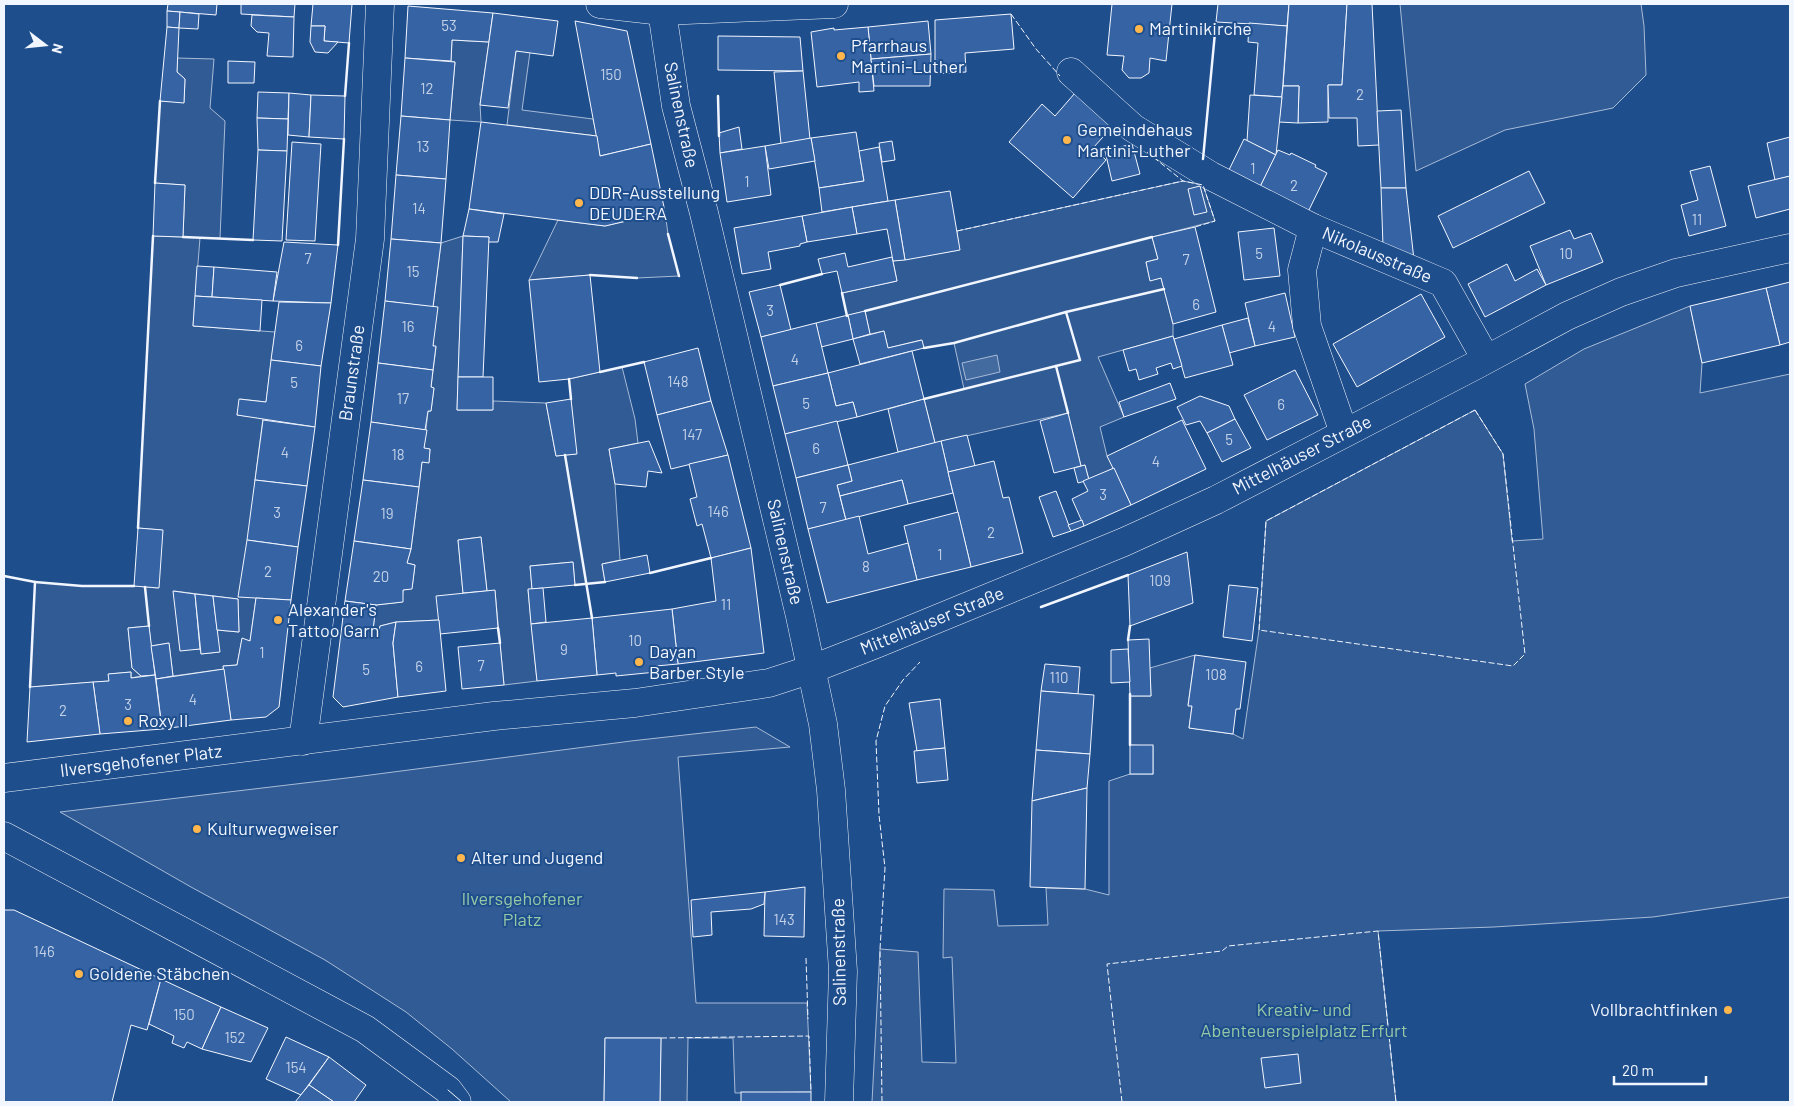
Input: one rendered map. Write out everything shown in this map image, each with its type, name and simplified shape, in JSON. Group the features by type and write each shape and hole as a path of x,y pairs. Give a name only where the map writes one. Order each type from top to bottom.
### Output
{"street":[{"name":"Braunstraße","path":"302,741 370,239 380,4"},
{"path":"600,4 662,11 834,4"},
{"name":"Salinenstraße","path":"662,11 676,106 704,213 812,668 823,724 831,790 842,961 839,1102"},
{"name":"Nikolausstraße","path":"1071,72 1133,128 1211,176 1313,228 1443,283 1486,359"},
{"name":"Nikolausstraße","path":"1313,228 1302,270 1307,326 1344,433"},
{"name":"Mittelhäuser Straße","path":"812,668 876,644 1124,542 1216,500 1567,316 1620,292 1676,273 1790,248"},
{"name":"Ilversgehofener Platz","path":"4,778 494,716 635,703 760,685 812,668"},
{"path":"4,836 365,1029 453,1096"}],"shaded area":[{"path":"1400,4 1641,4 1646,75 1613,108 1505,130 1416,171"},
{"path":"452,40 489,42 480,104 481,122 450,120 455,62 451,61"},
{"path":"516,51 530,52 522,110 593,119 597,136 507,125"},
{"path":"177,58 214,59 210,108 225,121 220,238 200,238 193,326 275,332 266,402 240,399 237,415 263,418 255,480 256,598 250,641 242,639 237,665 223,666 224,669 173,676 169,643 151,646 149,626 128,628 132,668 141,676 131,678 131,672 109,674 109,681 30,687 35,582 82,586 158,588 162,530 138,528 153,236 183,237 185,185 155,183 160,101 184,102 185,79 177,72","holes":["174,591 238,599 239,632 217,630 219,652 201,654 200,649 180,650"]},
{"path":"1183,181 1203,185 1215,221 1152,237 1158,259 1146,262 1150,280 1161,278 1173,324 1173,336 1098,357 1124,417 1100,427 1107,456 1114,468 1089,480 1085,465 1081,466 1068,413 935,443 924,399 964,389 954,343 924,348 921,340 888,348 884,331 870,334 865,311 847,316 842,293 897,281 893,261 959,250 957,231"},
{"path":"665,212 668,234 679,276 637,278 590,275 529,280 558,220 605,226"},
{"path":"463,236 457,410 492,410 493,401 546,403 556,456 576,454 569,379 622,367 635,419 638,443 609,449 615,484 620,560 602,564 605,582 575,585 573,562 530,566 532,589 528,590 537,681 504,685 495,591 487,591 481,537 458,540 463,593 439,620 396,622 380,626 379,631 373,630 376,605 402,602 403,590 412,588 415,565 407,563 411,549 422,462 429,462 430,449 424,448 428,411 431,411 434,388 431,387 436,347 433,346 433,307 441,243"},
{"path":"1690,306 1702,363 1700,393 1790,374 1790,897 1653,917 1494,927 1378,931 1396,1102 872,1102 880,949 918,952 922,1062 956,1063 952,957 943,958 944,889 994,890 998,926 1048,925 1046,888 1085,889 1109,895 1109,781 1130,774 1153,774 1153,746 1130,745 1130,696 1151,696 1150,668 1195,655 1188,705 1192,706 1189,728 1233,734 1243,739 1259,630 1266,521 1475,410 1503,454 1512,541 1543,539 1534,429 1525,384 1584,349"},
{"path":"997,355 1000,372 966,380 962,363"},
{"name":"Ilversgehofener Platz","path":"756,727 790,747 678,757 696,1003 807,1003 811,1092 735,1093 733,1038 688,1038 687,1102 660,1102 661,1038 605,1038 604,1102 511,1102 452,1049 406,1012 325,960 191,887 60,812 355,777 631,741"}],"building":[{"path":"168,4 217,4 216,15 167,11"},
{"path":"241,4 295,4 294,17 241,14"},
{"path":"313,4 352,4 349,43 324,41 325,26 311,26"},
{"name":"Martinikirche","path":"1112,4 1172,4 1166,61 1150,58 1149,73 1141,78 1129,78 1122,70 1124,56 1107,55"},
{"path":"1218,4 1289,4 1287,26 1216,22"},
{"path":"1289,4 1347,4 1342,85 1328,85 1328,122 1298,123 1299,86 1283,86"},
{"path":"1347,4 1372,4 1379,145 1358,146 1357,118 1329,118 1328,85 1342,85"},
{"path":"408,6 493,13 489,42 452,40 451,61 405,58"},
{"path":"167,11 180,12 179,28 167,27"},
{"path":"180,12 199,14 198,29 179,28"},
{"path":"493,13 558,21 553,56 516,51 508,108 480,105"},
{"path":"1011,14 1014,49 965,53 966,72 935,74 935,20"},
{"path":"252,15 294,17 293,57 267,56 269,33 257,32 251,26"},
{"path":"575,21 627,31 651,144 600,156"},
{"path":"928,21 931,54 871,59 868,27"},
{"path":"1249,23 1287,26 1282,97 1254,95 1258,43 1248,42"},
{"path":"311,26 325,26 324,41 338,42 328,53 315,52 310,42"},
{"path":"167,27 179,28 177,72 185,79 184,103 160,101"},
{"path":"868,27 874,91 859,92 859,82 817,87 811,32 834,28 834,30"},
{"path":"718,36 800,37 803,71 718,70"},
{"path":"931,54 930,86 874,86 871,59"},
{"path":"405,58 455,62 450,120 401,116"},
{"path":"228,61 255,62 254,83 228,83"},
{"path":"803,71 810,139 781,144 774,72"},
{"path":"1283,86 1299,86 1298,123 1279,122"},
{"path":"258,92 289,93 288,119 257,118"},
{"path":"289,93 311,95 309,137 288,135"},
{"path":"1075,93 1113,126 1093,148 1106,160 1073,198 1009,142 1042,104 1055,116"},
{"path":"311,95 345,96 344,139 309,137"},
{"path":"1250,95 1282,97 1276,155 1247,141"},
{"path":"1401,110 1406,188 1381,188 1377,111"},
{"path":"401,116 450,120 446,179 396,175"},
{"path":"257,118 288,119 287,151 258,150"},
{"path":"481,122 597,136 600,156 651,144 665,212 605,226 469,209"},
{"path":"739,127 742,149 720,153 719,133"},
{"path":"856,132 864,181 819,188 811,138"},
{"path":"1790,137 1790,176 1775,180 1767,143"},
{"path":"811,138 815,161 769,169 765,146"},
{"path":"1244,139 1276,155 1259,189 1227,174"},
{"path":"892,141 895,160 882,162 879,143"},
{"path":"292,142 321,144 315,241 286,240"},
{"path":"1132,144 1140,174 1112,181 1105,151"},
{"path":"765,146 771,195 727,202 720,153"},
{"path":"879,147 888,201 822,212 819,188 864,181 859,151"},
{"path":"258,150 287,151 282,241 253,240"},
{"path":"1278,150 1290,155 1291,153 1316,165 1315,167 1327,173 1308,212 1259,189"},
{"path":"1710,166 1726,226 1689,236 1681,205 1698,200 1690,171"},
{"path":"1529,171 1545,203 1453,248 1438,216"},
{"path":"396,175 446,179 441,243 391,239"},
{"path":"1790,176 1790,209 1756,218 1748,186"},
{"path":"155,183 185,185 183,237 153,236"},
{"path":"1200,186 1207,212 1194,215 1188,189"},
{"path":"1381,188 1406,188 1414,260 1383,246"},
{"path":"950,191 960,250 905,260 895,200"},
{"path":"895,200 905,260 893,261 887,229 857,234 852,207"},
{"path":"852,207 857,234 807,242 802,216"},
{"path":"469,209 504,214 498,242 488,242 489,237 463,236"},
{"path":"802,216 807,242 800,244 800,246 768,252 771,269 742,274 734,228"},
{"path":"1195,227 1216,312 1173,324 1161,278 1150,281 1146,262 1158,259 1152,237"},
{"path":"1274,228 1280,276 1244,280 1238,232"},
{"path":"1570,230 1574,239 1591,233 1603,262 1546,285 1530,246"},
{"path":"463,236 489,237 483,377 458,377"},
{"path":"391,239 441,243 433,307 385,301"},
{"path":"284,242 338,245 331,303 273,301"},
{"path":"845,253 848,267 892,257 897,281 842,293 837,271 822,274 818,259"},
{"path":"1507,264 1515,281 1537,269 1546,285 1485,317 1468,284"},
{"path":"197,266 214,267 212,297 195,296"},
{"path":"214,267 277,272 273,301 212,297"},
{"path":"590,275 600,372 569,379 539,382 529,280"},
{"path":"1790,282 1790,342 1780,345 1766,288"},
{"path":"780,285 791,330 761,337 749,292"},
{"path":"1766,288 1780,345 1702,363 1690,306"},
{"path":"1285,293 1295,337 1255,346 1245,303"},
{"path":"1421,294 1445,337 1357,387 1333,344"},
{"path":"195,296 262,300 260,331 193,326"},
{"path":"385,301 438,307 433,346 436,346 433,370 378,363"},
{"path":"279,302 331,303 321,366 271,360"},
{"path":"865,311 870,334 853,339 848,315"},
{"path":"848,315 853,339 821,347 816,323"},
{"path":"1248,318 1255,346 1229,353 1222,325"},
{"path":"816,323 828,373 773,386 761,337"},
{"path":"1222,325 1233,365 1185,378 1174,339"},
{"path":"884,331 888,348 922,340 924,348 860,364 853,339"},
{"path":"1173,336 1182,366 1173,369 1171,363 1156,368 1158,374 1139,380 1136,369 1129,371 1123,350"},
{"path":"698,348 711,401 657,415 644,362"},
{"path":"912,351 924,399 857,417 853,402 836,406 828,373"},
{"path":"271,360 321,366 315,427 237,415 239,399 266,402"},
{"path":"378,363 433,370 431,387 434,388 431,411 428,411 425,430 371,422"},
{"path":"1295,370 1318,415 1267,440 1244,395"},
{"path":"828,373 836,406 853,402 857,417 785,434 773,386"},
{"path":"458,377 493,377 493,410 457,410"},
{"path":"1170,383 1176,399 1124,417 1119,402"},
{"path":"1200,396 1229,406 1235,419 1207,433 1200,421 1186,425 1177,407"},
{"path":"571,399 577,454 556,456 546,403"},
{"path":"924,399 935,443 898,452 888,409"},
{"path":"711,401 728,455 671,469 657,415"},
{"path":"1068,413 1081,466 1054,473 1040,421"},
{"path":"1235,419 1251,448 1222,462 1207,433"},
{"path":"263,420 315,427 307,486 255,480"},
{"path":"1182,420 1206,469 1131,505 1107,456"},
{"path":"837,421 848,465 796,478 785,434"},
{"path":"371,422 427,430 424,448 430,449 429,463 422,462 419,487 363,480"},
{"path":"967,435 975,466 948,472 941,441"},
{"path":"649,441 662,473 648,471 646,487 615,484 609,449"},
{"path":"941,441 953,493 908,504 902,480 840,496 837,485 852,481 848,465"},
{"path":"728,455 751,548 711,558 702,524 697,526 690,499 697,497 689,464"},
{"path":"994,461 1003,498 1009,497 1023,553 971,567 948,472"},
{"path":"848,465 852,481 837,485 846,520 808,529 796,478"},
{"path":"1085,465 1089,480 1078,483 1074,468"},
{"path":"1114,468 1131,505 1084,526 1072,499 1088,491 1083,481"},
{"path":"255,480 307,486 298,547 247,540"},
{"path":"363,480 419,487 411,549 354,541"},
{"path":"902,480 908,504 846,520 840,496"},
{"path":"1056,491 1071,531 1053,537 1039,497"},
{"path":"958,512 971,567 917,580 904,526"},
{"path":"859,516 868,554 908,543 917,580 827,603 808,529"},
{"path":"1082,520 1084,526 1071,531 1068,525"},
{"path":"138,528 163,530 159,588 134,586"},
{"path":"481,537 487,591 463,593 458,540"},
{"path":"247,540 298,547 291,600 238,597"},
{"path":"354,541 411,549 407,563 415,565 412,589 403,590 403,602 376,605 345,601"},
{"path":"751,548 764,653 678,664 672,609 716,601 711,558"},
{"path":"1187,552 1193,603 1130,626 1128,575"},
{"path":"647,555 650,573 605,582 602,564"},
{"path":"573,562 575,585 532,589 530,566"},
{"path":"1229,585 1258,588 1252,641 1223,637"},
{"path":"543,588 546,622 531,624 528,589"},
{"path":"495,590 498,628 440,634 436,596"},
{"path":"173,591 195,594 200,649 180,651"},
{"path":"195,594 213,596 220,652 201,654"},
{"path":"213,596 238,599 239,632 217,630"},
{"path":"256,598 291,600 279,707 266,717 231,720 223,666 237,665 242,638 250,641"},
{"path":"345,601 376,605 373,630 379,631 380,626 396,622 393,643 398,697 343,707 333,697"},
{"path":"672,609 678,664 656,666 656,672 616,676 616,673 597,675 592,618"},
{"path":"592,618 597,675 537,681 531,624"},
{"path":"439,620 446,691 398,697 393,643 396,622"},
{"path":"149,626 155,675 141,676 132,668 128,628"},
{"path":"1149,639 1151,696 1130,696 1128,640"},
{"path":"169,643 173,676 156,679 151,646"},
{"path":"500,643 504,685 462,689 458,647"},
{"path":"1128,649 1130,682 1111,683 1111,650"},
{"path":"1195,655 1246,662 1240,709 1236,709 1233,734 1189,728 1192,706 1188,706"},
{"path":"1045,664 1080,667 1078,694 1041,691"},
{"path":"224,669 231,720 162,729 156,679"},
{"path":"131,672 131,678 155,675 162,729 100,734 93,682 109,681 108,674"},
{"path":"93,682 100,734 27,742 30,687"},
{"path":"1041,691 1094,695 1090,754 1036,750"},
{"path":"940,699 945,748 917,751 909,703"},
{"path":"1130,745 1153,745 1153,774 1130,774"},
{"path":"945,748 948,780 917,783 914,751"},
{"path":"1036,750 1090,754 1087,788 1032,801"},
{"path":"1087,788 1085,889 1030,887 1032,801"},
{"path":"805,887 804,937 764,936 765,892"},
{"path":"765,892 764,904 751,909 711,912 712,935 693,937 691,900"},
{"path":"4,910 14,910 161,979 147,1030 131,1025 112,1102 4,1102"},
{"path":"161,979 221,1007 202,1049 187,1042 184,1048 172,1043 174,1036 149,1024"},
{"path":"221,1007 268,1028 251,1062 202,1049"},
{"path":"286,1037 329,1057 301,1095 266,1079"},
{"path":"605,1038 661,1038 660,1102 604,1102"},
{"path":"1298,1054 1301,1083 1265,1088 1261,1058"},
{"path":"329,1057 366,1085 354,1102 334,1102 309,1085"},
{"path":"309,1085 334,1102 295,1102"},
{"path":"741,1092 811,1092 811,1102 741,1102"}],"tram line":[{"path":"448,1090 462,1102"}],"fence":[{"path":"1011,14 1036,49 1060,76"},
{"path":"1147,152 1183,181 1203,185 1215,221 1195,227"},
{"path":"957,231 1183,181"},
{"path":"1475,410 1503,454 1525,654 1513,666 1259,630 1266,521 1475,410"},
{"path":"882,1102 880,949 885,868 879,815 876,741 885,706 903,680 920,662"},
{"path":"1122,1102 1107,964 1222,951 1228,946 1378,931 1396,1102"},
{"path":"806,958 808,1019"},
{"path":"661,1038 809,1036 811,1092"}],"wall":[{"path":"1203,159 1216,22"},
{"path":"345,96 349,43"},
{"path":"718,96 719,136"},
{"path":"155,183 160,101"},
{"path":"338,245 344,139"},
{"path":"668,234 679,276"},
{"path":"138,528 153,236"},
{"path":"183,237 253,240"},
{"path":"865,311 1152,237"},
{"path":"780,285 822,274"},
{"path":"590,275 637,278"},
{"path":"1066,312 1164,289"},
{"path":"842,293 847,316"},
{"path":"924,348 954,343 1066,312 1080,360 1056,366"},
{"path":"600,372 644,362"},
{"path":"924,399 1056,366 1068,413"},
{"path":"569,379 571,399"},
{"path":"565,455 592,618"},
{"path":"650,573 711,558"},
{"path":"1041,607 1128,575"},
{"path":"4,576 35,582 30,687"},
{"path":"35,582 82,586 134,586"},
{"path":"575,585 605,582"},
{"path":"145,587 149,626"},
{"path":"1128,640 1130,626"},
{"path":"498,628 500,643"},
{"path":"1130,694 1130,745"}],"place":[{"name":"Martinikirche","path":"1139,29"},
{"name":"Pfarrhaus Martini-Luther","path":"841,56"},
{"name":"Gemeindehaus Martini-Luther","path":"1067,140"},
{"name":"DDR-Ausstellung DEUDERA","path":"579,203"},
{"name":"Alexander's Tattoo Garn","path":"278,620"},
{"name":"Dayan Barber Style","path":"639,662"},
{"name":"Roxy II","path":"128,721"},
{"name":"Kulturwegweiser","path":"197,829"},
{"name":"Alter und Jugend","path":"461,858"},
{"name":"Goldene Stäbchen","path":"79,974"},
{"name":"Vollbrachtfinken","path":"1728,1010"}],"park label":[{"name":"Kreativ- und Abenteuerspielplatz Erfurt","path":"1304,1020"}]}
